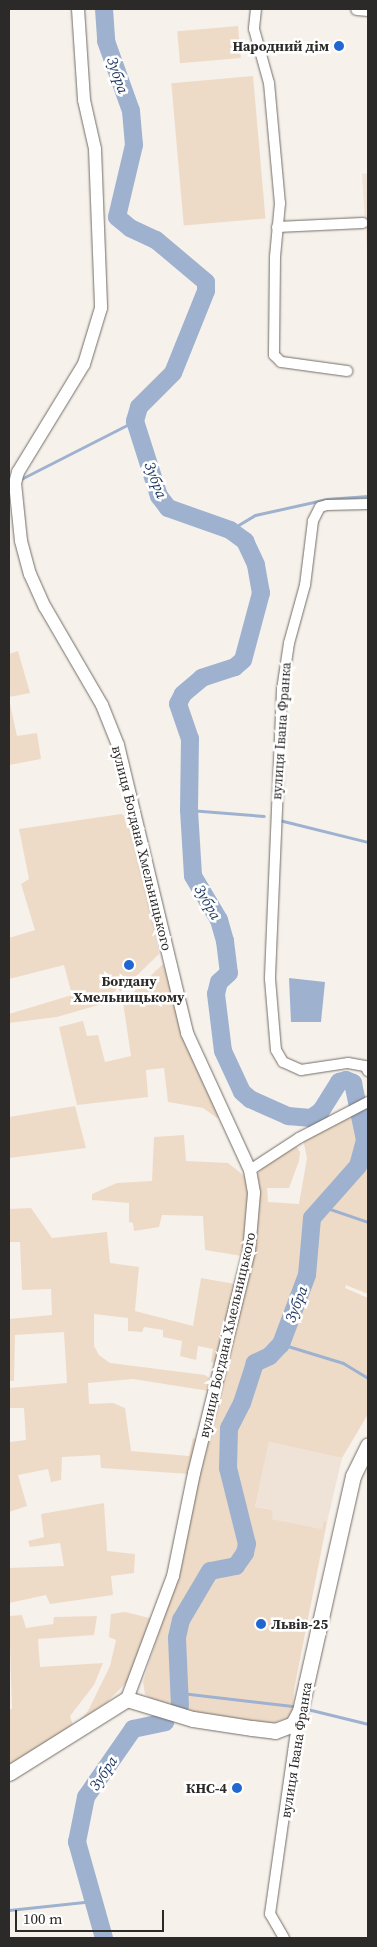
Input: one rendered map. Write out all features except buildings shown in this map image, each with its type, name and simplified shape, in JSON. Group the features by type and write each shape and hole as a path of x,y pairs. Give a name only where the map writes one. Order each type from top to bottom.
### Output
{"main road":[{"name":"вулиця Івана Франка","path":"298,1717 353,1476 368,1445"},
{"path":"9,1773 128,1699 184,1716 275,1731 283,1730 298,1717"}],"street":[{"name":"вулиця Богдана Хмельницького","path":"78,9 84,100 95,149 101,308 84,364 18,472 15,483 21,541 30,574 45,607 102,705 118,744 187,1033 250,1170 254,1208 246,1261 194,1473 173,1576 128,1699"},
{"path":"256,9 254,29 269,83 280,203 274,355 281,362 347,371"},
{"path":"357,9 368,10"},
{"path":"278,228 363,223"},
{"name":"вулиця Івана Франка","path":"368,504 327,505 320,507 313,521 305,585 289,643 282,690 274,824 270,980 279,1056 291,1068 302,1070 348,1063 365,1066 368,1071"},
{"path":"250,1170 299,1138 349,1110 368,1102"},
{"name":"вулиця Івана Франка","path":"284,1938 270,1914 298,1717"}],"shaded area":[{"path":"238,26 241,58 180,63 177,31"},
{"path":"253,76 265,218 184,226 171,83"},
{"path":"368,173 368,267 362,174"},
{"path":"18,651 30,693 9,697 9,654"},
{"path":"9,699 17,736 37,733 41,759 9,765"},
{"path":"121,814 132,820 159,954 120,992 118,988 102,1004 57,1017 9,1023 9,1014 72,995 64,965 9,979 9,938 35,930 21,884 29,879 19,829"},
{"path":"163,964 220,1115 217,1118 203,1108 168,1102 164,1068 146,1070 148,1097 77,1105 59,1027 83,1021 87,1036 98,1035 105,1062 131,1056 123,1002"},
{"path":"368,1104 368,1294 346,1285 345,1288 368,1298 368,1414 342,1458 269,1442 255,1507 273,1510 272,1519 322,1529 323,1521 327,1522 294,1690 293,1712 287,1718 270,1724 206,1716 151,1699 145,1694 143,1682 172,1591 255,1250 256,1177 261,1169 292,1146 296,1146 300,1152 299,1161 289,1188 267,1188 268,1202 299,1204 307,1158 303,1139"},
{"path":"75,1106 86,1148 9,1158 9,1117"},
{"path":"184,1135 186,1161 228,1163 246,1177 249,1188 242,1256 205,1250 203,1216 162,1215 159,1227 134,1231 133,1223 129,1222 129,1203 92,1200 92,1194 117,1183 152,1181 154,1137"},
{"path":"31,1208 52,1238 107,1232 110,1263 139,1267 135,1311 193,1326 201,1278 235,1284 217,1363 211,1362 213,1349 198,1346 196,1360 180,1356 182,1341 163,1337 163,1330 144,1327 142,1332 128,1331 128,1318 94,1314 94,1346 99,1355 110,1363 205,1375 211,1379 209,1391 133,1379 88,1383 89,1404 113,1403 125,1408 131,1451 189,1456 193,1438 197,1439 189,1474 101,1468 100,1455 62,1457 61,1480 51,1482 48,1469 18,1475 27,1506 9,1512 9,1442 26,1440 24,1408 9,1408 9,1388 67,1383 64,1332 15,1335 14,1381 9,1381 9,1319 52,1315 51,1289 22,1290 20,1242 9,1242 9,1209"},
{"path":"269,1442 342,1458 327,1522 323,1521 322,1529 271,1519 273,1510 255,1507"},
{"path":"104,1503 107,1551 135,1554 134,1573 111,1576 113,1595 50,1604 46,1595 9,1603 9,1568 64,1566 60,1543 30,1547 28,1541 44,1537 41,1514"},
{"path":"125,1612 154,1619 132,1677 106,1703 80,1720 88,1711 110,1666 116,1640 109,1637 111,1614"},
{"path":"22,1615 26,1628 53,1624 54,1617 97,1616 94,1635 38,1639 40,1667 103,1663 94,1685 70,1716 73,1725 9,1767 9,1709 12,1709 9,1616"}],"water":[{"path":"289,978 325,982 321,1022 291,1022"}],"waterway":[{"name":"Зубра","path":"104,9 106,41 131,111 134,145 117,217 130,228 156,240 206,282 206,291 173,373 139,407 135,421 159,496 168,508 230,530 245,541 256,565 261,593 243,660 235,667 202,678 183,694 178,704 190,739 189,810 193,876 219,920 225,941 229,973 219,982 216,994 223,1051 242,1092 250,1099 288,1116 311,1118 321,1111 339,1082 346,1080 353,1083 365,1140 358,1166 312,1218 307,1275 281,1344 270,1356 255,1363 242,1403 229,1428 228,1468 247,1544 245,1553 236,1566 210,1571 181,1620 177,1638 180,1706"},
{"path":"19,480 135,421"},
{"path":"230,530 255,515 327,499 368,496"},
{"path":"189,810 264,816"},
{"path":"279,820 368,842"},
{"path":"321,1206 368,1222"},
{"path":"281,1344 343,1363 368,1378"},
{"path":"181,1693 292,1706"},
{"path":"307,1709 368,1724"},
{"name":"Зубра","path":"104,1938 77,1842 86,1797 133,1729 165,1722"},
{"path":"9,1910 94,1901"}],"place":[{"name":"Народний дім","path":"339,46"},
{"name":"Богдану Хмельницькому","path":"129,965"},
{"name":"Львів-25","path":"261,1624"},
{"name":"КНС-4","path":"237,1788"}]}
